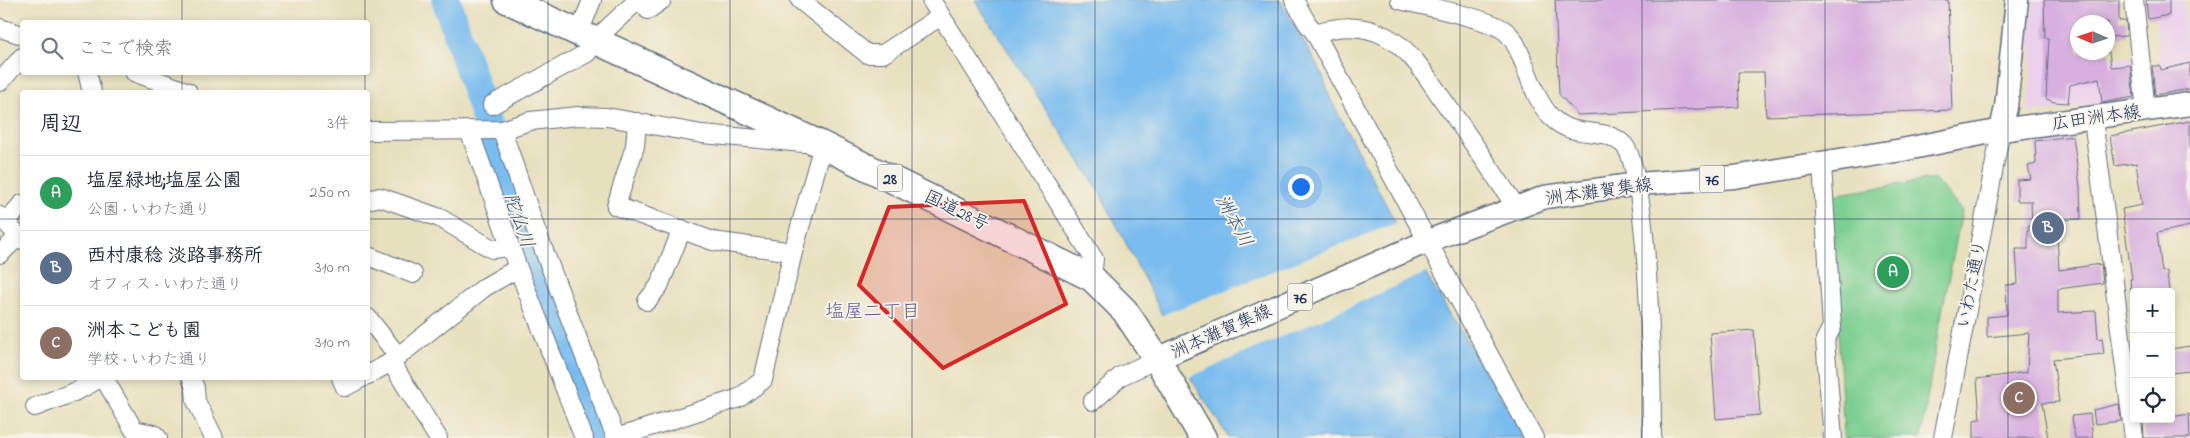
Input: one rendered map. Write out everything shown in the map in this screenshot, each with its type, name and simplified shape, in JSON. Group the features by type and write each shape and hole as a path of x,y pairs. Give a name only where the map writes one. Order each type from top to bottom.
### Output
{"highway":[{"name":"国道28号","path":"507,0 822,144 1092,278 1125,311 1164,356 1203,438"}],"main road":[{"path":"2009,0 2011,63"},
{"path":"2001,130 2006,107 2017,0"},
{"name":"広田洲本線","path":"2001,130 2093,119 2190,104"},
{"name":"洲本灘賀集線","path":"1164,356 1428,241 1545,197 1569,192 1638,184 1734,177 1822,164 2001,130"}],"street":[{"path":"492,105 586,53 592,0"},
{"path":"587,36 639,0 648,10 662,0"},
{"path":"800,0 867,54 883,54 941,16"},
{"path":"931,0 1094,259 1092,278"},
{"path":"1294,0 1315,33 1534,438"},
{"path":"1400,0 1486,22 1506,32 1514,40 1542,105 1550,116 1571,131 1606,135 1623,144 1630,153 1638,184 1651,329 1652,438"},
{"path":"2134,0 2146,111"},
{"path":"1315,33 1333,28 1355,26 1384,35 1401,45 1476,146 1516,207"},
{"path":"0,28 20,35"},
{"path":"0,82 20,59"},
{"path":"88,75 92,90"},
{"path":"142,75 183,90"},
{"path":"370,131 502,130 530,120 578,116 607,117 702,134 822,144 793,252 763,380 739,398 616,438 536,230 502,130"},
{"path":"2093,119 2134,438"},
{"path":"637,122 635,146 616,206 713,240 793,252"},
{"path":"468,130 510,247 584,438"},
{"name":"いわた通り","path":"1943,438 2001,130"},
{"path":"1822,164 1832,327 1825,340 1833,438"},
{"path":"370,200 380,197 440,218 492,249 510,247"},
{"path":"20,206 3,219 20,237"},
{"path":"647,301 659,286 682,229"},
{"path":"0,254 20,239"},
{"path":"370,257 413,274"},
{"path":"370,374 395,359 485,287 518,268"},
{"path":"370,321 395,359 438,438"},
{"path":"1093,401 1121,376 1164,356"},
{"path":"35,407 71,391 84,389 96,380"},
{"path":"105,380 134,430 154,434 158,438"},
{"path":"192,380 196,388 196,401 214,438"}],"highlighted area":[{"path":"1024,201 1066,304 943,368 859,285 889,207"}],"shaded area":[{"path":"2033,0 2077,0 2077,15 2070,15 2070,60 2078,60 2078,63 2134,57 2137,96 2131,101 2029,113 2032,43 2029,42"},
{"path":"2154,0 2184,0 2190,90 2162,94"}],"green space":[{"path":"1935,179 1962,211 1938,332 1921,438 1844,438 1831,195"}],"water":[{"name":"洲本川","path":"975,0 1280,0 1323,76 1330,98 1403,237 1526,438 1229,438 1191,379 1157,304 1099,191"}],"pier":[{"path":"1398,222 1428,272 1188,378 1160,316"}],"building":[{"path":"1555,0 1948,0 1952,110 1766,116 1764,72 1738,72 1739,107 1578,115 1559,94"},
{"path":"2044,0 2119,0 2119,21 2126,21 2127,36 2115,37 2115,15 2070,15 2070,60 2110,60 2111,67 2130,65 2134,97 2102,103 2099,78 2070,85 2068,103 2054,102 2046,99 2049,38 2045,38"},
{"path":"2146,0 2169,0 2169,15 2148,19"},
{"path":"2190,63 2190,89 2155,95 2152,66 2160,66 2161,70"},
{"path":"2190,121 2190,226 2157,233 2162,272 2167,271 2169,288 2131,288 2130,279 2132,279 2122,209 2142,205 2136,163 2115,166 2110,136"},
{"path":"2073,136 2080,187 2081,219 2056,220 2059,270 2101,264 2103,283 2058,289 2058,313 2096,311 2098,339 2102,338 2104,354 2053,359 2059,402 2042,403 2048,438 1974,438 1974,420 1980,419 1977,379 2027,372 2029,333 1987,337 1987,317 2007,315 2006,285 2018,284 2016,249 2028,249 2028,226 2032,226 2031,201 2017,201 2017,180 2031,179 2028,166 2036,164 2035,141"},
{"path":"1754,330 1760,415 1716,419 1710,333"},
{"path":"2190,346 2190,371 2175,373 2175,348"},
{"path":"2119,404 2121,421 2095,424 2093,410"},
{"path":"2090,414 2093,438 2075,438 2072,416"},
{"path":"2189,414 2190,438 2144,438 2143,423 2175,423 2175,416"}],"waterway":[{"name":"陀仏川","path":"446,0 529,248 600,438"}],"place":[{"name":"西村康稔 淡路事務所","path":"2048,228"},
{"name":"塩屋緑地;塩屋公園","path":"1893,272"},
{"name":"洲本こども園","path":"2019,398"}],"district":[{"name":"塩屋二丁目","path":"873,310"}]}
